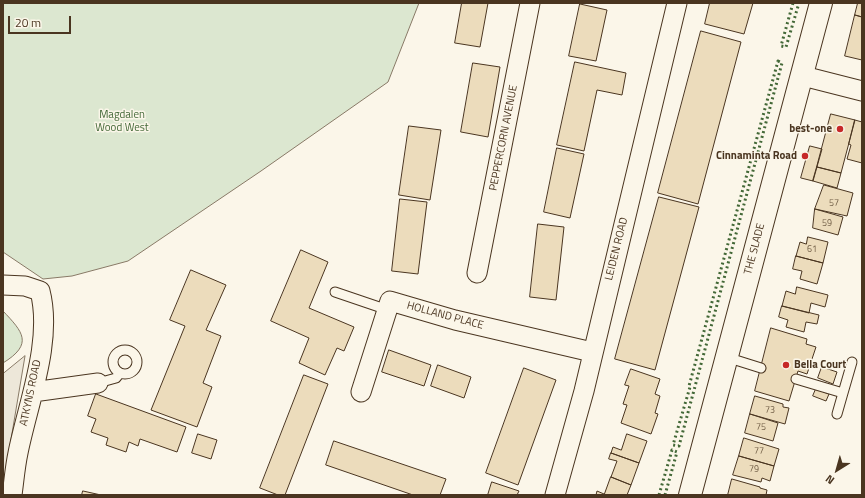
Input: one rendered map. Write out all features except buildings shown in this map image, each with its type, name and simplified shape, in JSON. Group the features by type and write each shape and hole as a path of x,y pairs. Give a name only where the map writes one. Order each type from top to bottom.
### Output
{"main road":[{"name":"THE SLADE","path":"690,495 821,3"}],"street":[{"name":"PEPPERCORN AVENUE","path":"477,273 530,3"},
{"name":"LEIDEN ROAD","path":"555,495 584,391 592,352 677,3"},
{"path":"802,76 862,91"},
{"name":"ATKYNS ROAD","path":"3,285 25,286 40,291 44,310 42,343 33,392 17,454 12,495"},
{"name":"HOLLAND PLACE","path":"388,310 390,301 455,320 592,352"},
{"path":"361,392 388,310"},
{"path":"33,392 98,383"}],"lane":[{"path":"335,292 388,310"},
{"path":"726,358 761,368"},
{"path":"837,414 852,362"},
{"path":"98,383 116,378 120,373"},
{"path":"796,379 843,393"}],"green space":[{"name":"Magdalen Wood West","path":"3,3 419,3 388,82 261,171 128,261 72,276 43,279 3,252"},
{"path":"3,311 16,325 22,338 22,344 13,356 3,363"}],"shaded area":[{"path":"25,356 3,487 3,374"}],"hedge":[{"path":"793,3 781,46 786,47 799,3"},
{"path":"778,61 782,63 679,446 673,445 778,61"},
{"path":"659,495 672,450 677,452 665,495"}],"place":[{"name":"best-one","path":"840,129"},
{"name":"Cinnaminta Road","path":"805,156"},
{"name":"Bella Court","path":"786,365"}]}
